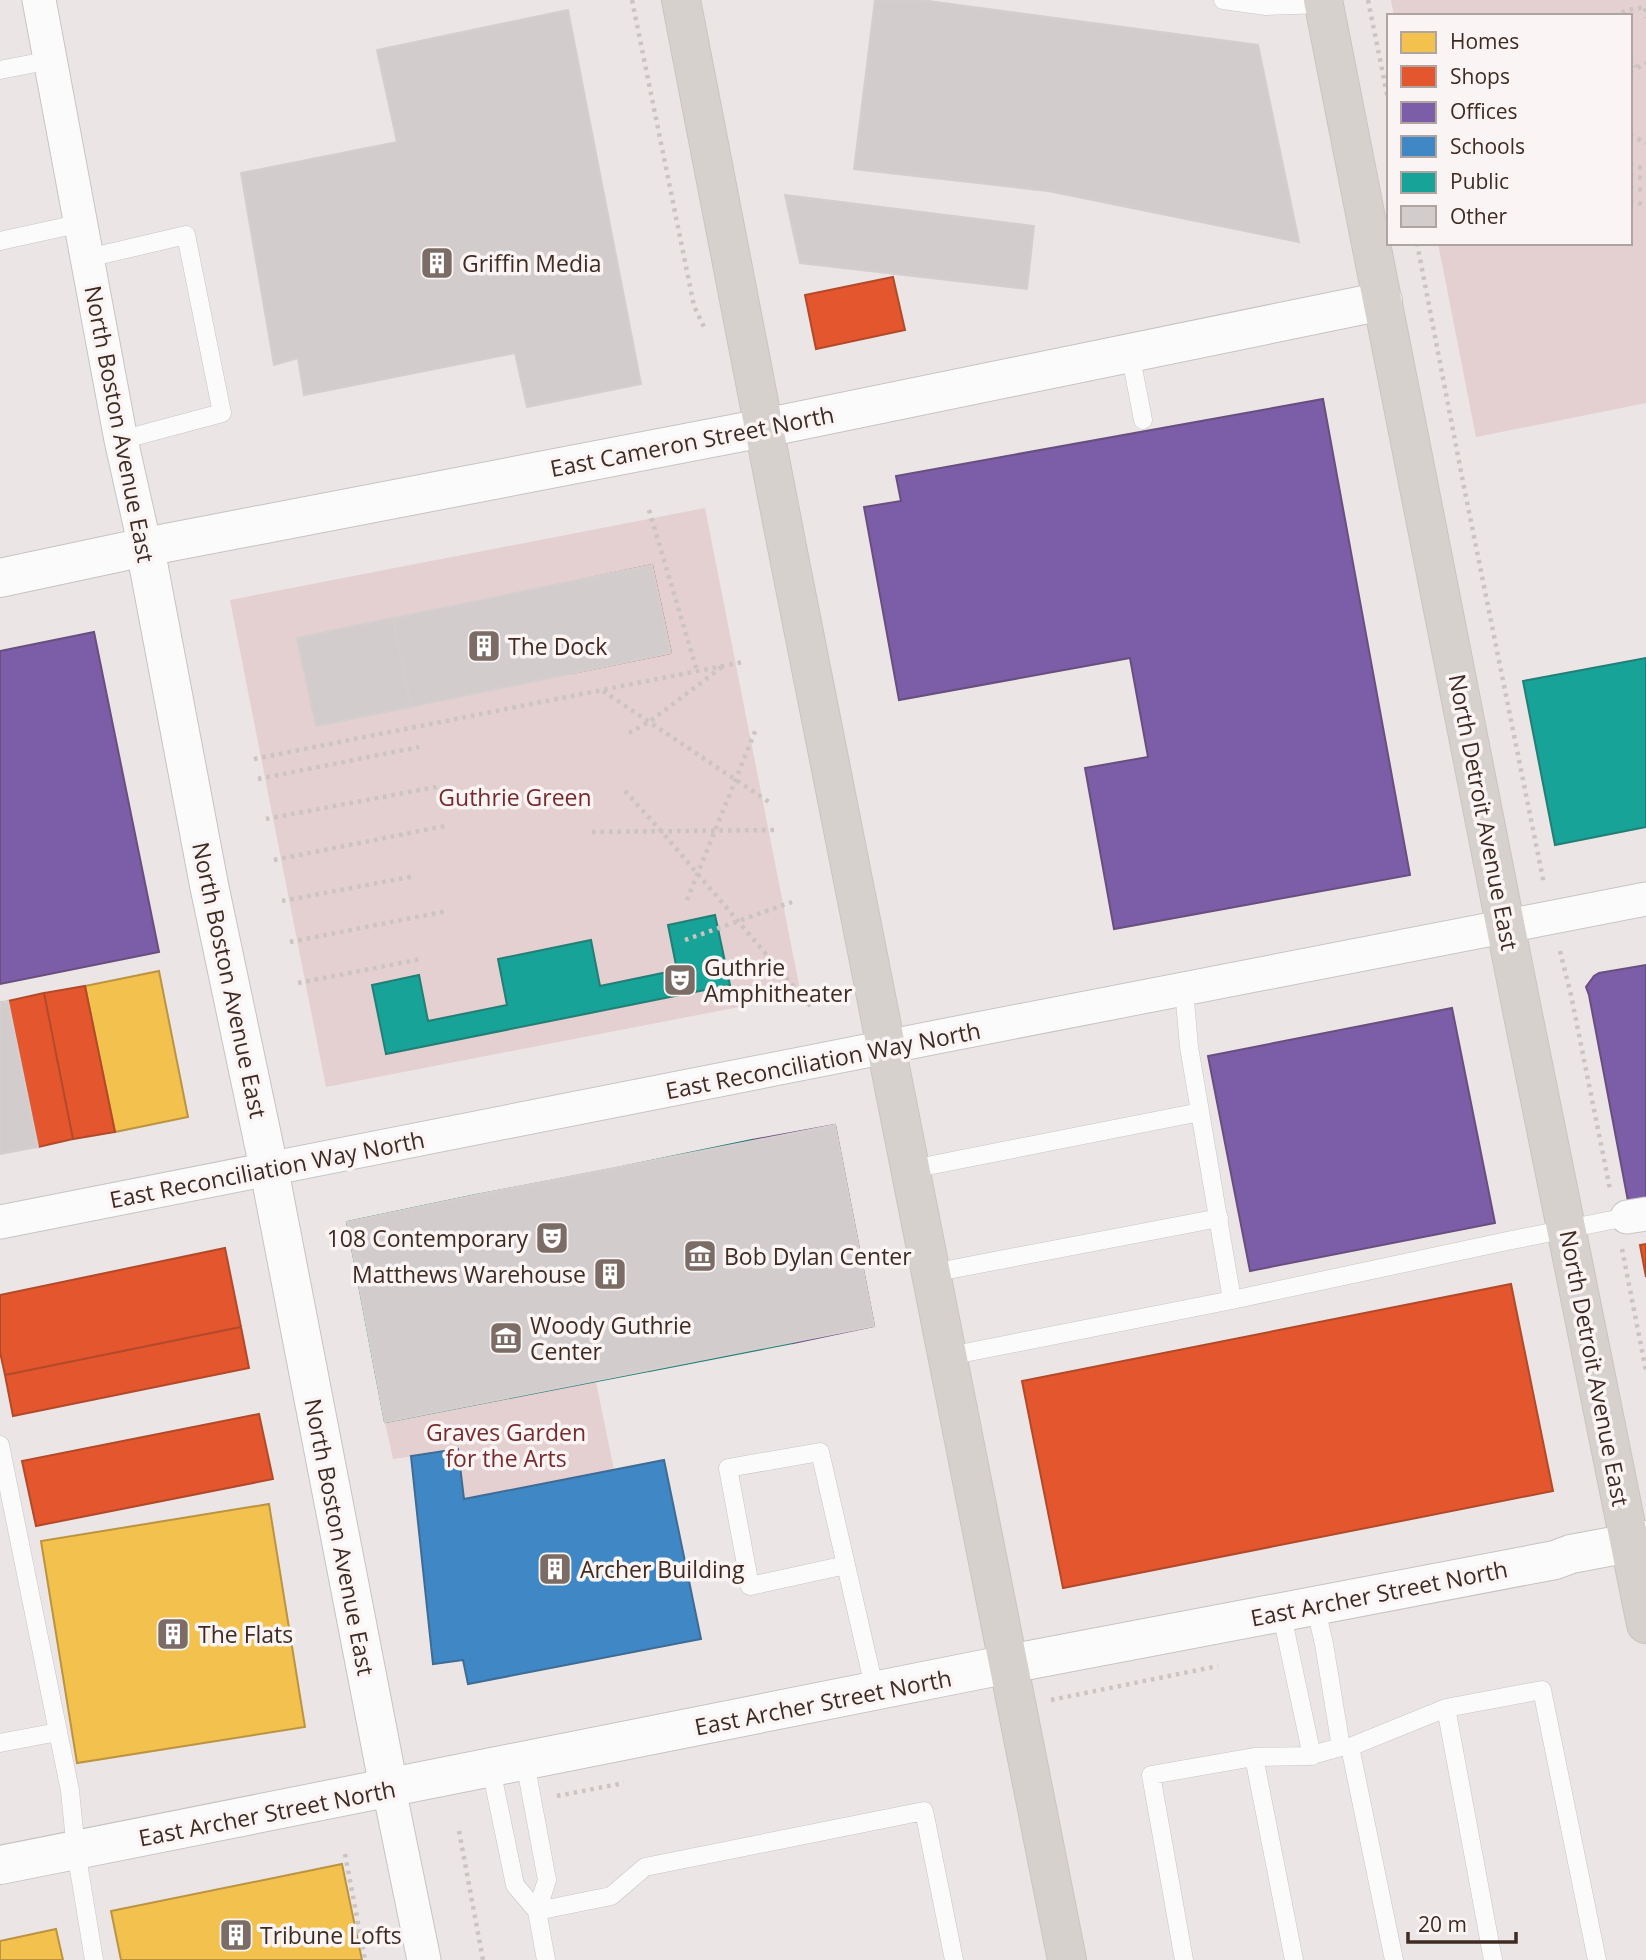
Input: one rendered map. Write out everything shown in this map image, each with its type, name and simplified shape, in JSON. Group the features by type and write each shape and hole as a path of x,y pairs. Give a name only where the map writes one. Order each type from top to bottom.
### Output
{"main road":[{"path":"681,0 1068,1960"},
{"name":"North Detroit Avenue East","path":"1323,2 1567,1229 1638,1542 1646,1625"}],"street":[{"name":"North Boston Avenue East","path":"39,0 121,440 145,547 209,885 269,1169 424,1960"},
{"name":"East Cameron Street North","path":"0,578 145,547 764,428 1383,301"},
{"name":"East Reconciliation Way North","path":"0,1222 1646,899"},
{"name":"East Archer Street North","path":"0,1866 1009,1664 1638,1542"}],"lane":[{"path":"1223,0 1266,6 1323,2"},
{"path":"0,70 51,60"},
{"path":"0,241 82,223"},
{"path":"88,258 186,235 222,413 121,440"},
{"path":"1130,353 1143,420"},
{"path":"1185,989 1189,1047 1232,1300"},
{"path":"912,1169 1200,1112"},
{"path":"948,1356 1630,1217"},
{"path":"932,1273 1219,1218"},
{"path":"0,1446 70,1791 75,1851 94,1960"},
{"path":"846,1565 750,1586 728,1468 820,1452 875,1691"},
{"path":"1298,1608 1324,1644 1394,1960"},
{"path":"1298,1608 1312,1756"},
{"path":"1184,1960 1151,1775 1254,1757 1312,1756 1346,1747 1446,1708 1542,1690 1597,1960"},
{"path":"1446,1708 1493,1960"},
{"path":"0,1743 58,1732"},
{"path":"1254,1757 1294,1960"},
{"path":"508,1765 515,1885 537,1911"},
{"path":"508,1765 547,1880 537,1911 546,1960"},
{"path":"537,1911 611,1896 645,1867 924,1811 954,1960"}],"path":[{"path":"632,0 694,306 708,337"},
{"path":"1368,0 1387,94"},
{"path":"1618,14 1644,7 1646,18"},
{"path":"1632,61 1636,67"},
{"path":"1632,70 1646,63"},
{"name":"North Detroit Avenue East","path":"1417,245 1539,863 1630,1217 1646,1371"},
{"path":"649,510 697,671"},
{"path":"254,758 743,662"},
{"path":"629,733 649,722 723,666"},
{"path":"602,690 772,804"},
{"path":"687,900 756,729"},
{"path":"258,779 419,747"},
{"path":"266,819 441,786"},
{"path":"625,791 812,1008"},
{"path":"274,860 445,826"},
{"path":"592,832 777,830"},
{"path":"282,901 415,876"},
{"path":"685,940 792,902"},
{"path":"290,942 447,911"},
{"path":"298,983 421,959"},
{"path":"459,1831 483,1960"},
{"path":"345,1854 365,1960"}],"green space":[{"path":"1391,0 1646,0 1646,403 1476,437 1438,245 1632,245 1632,14 1394,14"},
{"name":"Guthrie Green","path":"705,508 801,995 326,1087 230,600"},
{"name":"Graves Garden for the Arts","path":"596,1382 614,1470 464,1499 458,1450 393,1459 385,1422"}],"building: Homes":[{"path":"159,971 188,1117 115,1132 85,986"},
{"name":"The Flats","path":"269,1504 305,1727 77,1763 41,1541"},
{"name":"Tribune Lofts","path":"342,1864 362,1960 121,1960 111,1911"},
{"path":"56,1929 63,1960 0,1960 0,1941"}],"building: Shops":[{"path":"893,277 905,330 816,349 805,295"},
{"path":"652,565 671,653 572,673 553,586"},
{"path":"85,986 115,1132 73,1139 44,993"},
{"path":"44,993 73,1139 38,1147 8,1001"},
{"path":"1646,1244 1646,1277 1640,1245"},
{"path":"225,1248 241,1327 5,1375 0,1352 0,1295"},
{"path":"1511,1284 1553,1491 1063,1588 1022,1381"},
{"path":"241,1327 249,1368 13,1416 5,1375"},
{"path":"259,1414 273,1479 36,1526 22,1461"}],"building: Offices":[{"path":"1323,399 1410,875 1114,929 1085,768 1148,757 1130,658 899,700 864,507 901,501 896,476"},
{"path":"94,632 159,952 0,984 0,651"},
{"path":"1646,965 1646,1198 1628,1201 1586,987 1599,973"},
{"path":"1452,1008 1495,1223 1250,1271 1208,1056"},
{"path":"835,1125 874,1326 793,1343 752,1140"}],"building: Schools":[{"name":"Archer Building","path":"458,1449 464,1499 664,1460 701,1639 468,1684 463,1660 433,1664 411,1456"}],"building: Public":[{"path":"1646,658 1646,827 1555,845 1523,681"},
{"name":"Guthrie Amphitheater","path":"715,915 730,985 386,1054 372,985 419,975 428,1021 507,1005 498,959 591,940 600,986 677,970 668,925"},
{"name":"Bob Dylan Center","path":"752,1140 793,1343 649,1371 607,1170"},
{"name":"108 Contemporary","path":"607,1170 630,1281 496,1306 476,1195"},
{"name":"Woody Guthrie Center","path":"476,1195 496,1306 630,1281 649,1371 385,1422 347,1222"}],"building: Other":[{"path":"875,0 921,0 1258,45 1299,242 1048,191 854,169"},
{"name":"Griffin Media","path":"568,10 641,384 527,407 515,353 304,395 298,358 274,365 241,173 397,142 377,50"},
{"path":"785,195 1034,226 1027,289 800,263"},
{"name":"The Dock","path":"652,565 671,653 316,726 297,638"},
{"path":"393,618 411,707 316,726 297,638"},
{"path":"8,1001 38,1147 0,1154 0,1002"},
{"name":"Matthews Warehouse","path":"835,1125 874,1326 385,1422 347,1222"}],"place":[{"name":"Griffin Media","path":"437,263"},
{"name":"The Dock","path":"484,646"},
{"name":"Guthrie Amphitheater","path":"680,980"},
{"name":"108 Contemporary","path":"552,1238"},
{"name":"Bob Dylan Center","path":"700,1256"},
{"name":"Matthews Warehouse","path":"610,1274"},
{"name":"Woody Guthrie Center","path":"506,1338"},
{"name":"Archer Building","path":"555,1569"},
{"name":"The Flats","path":"173,1634"},
{"name":"Tribune Lofts","path":"236,1935"}]}
